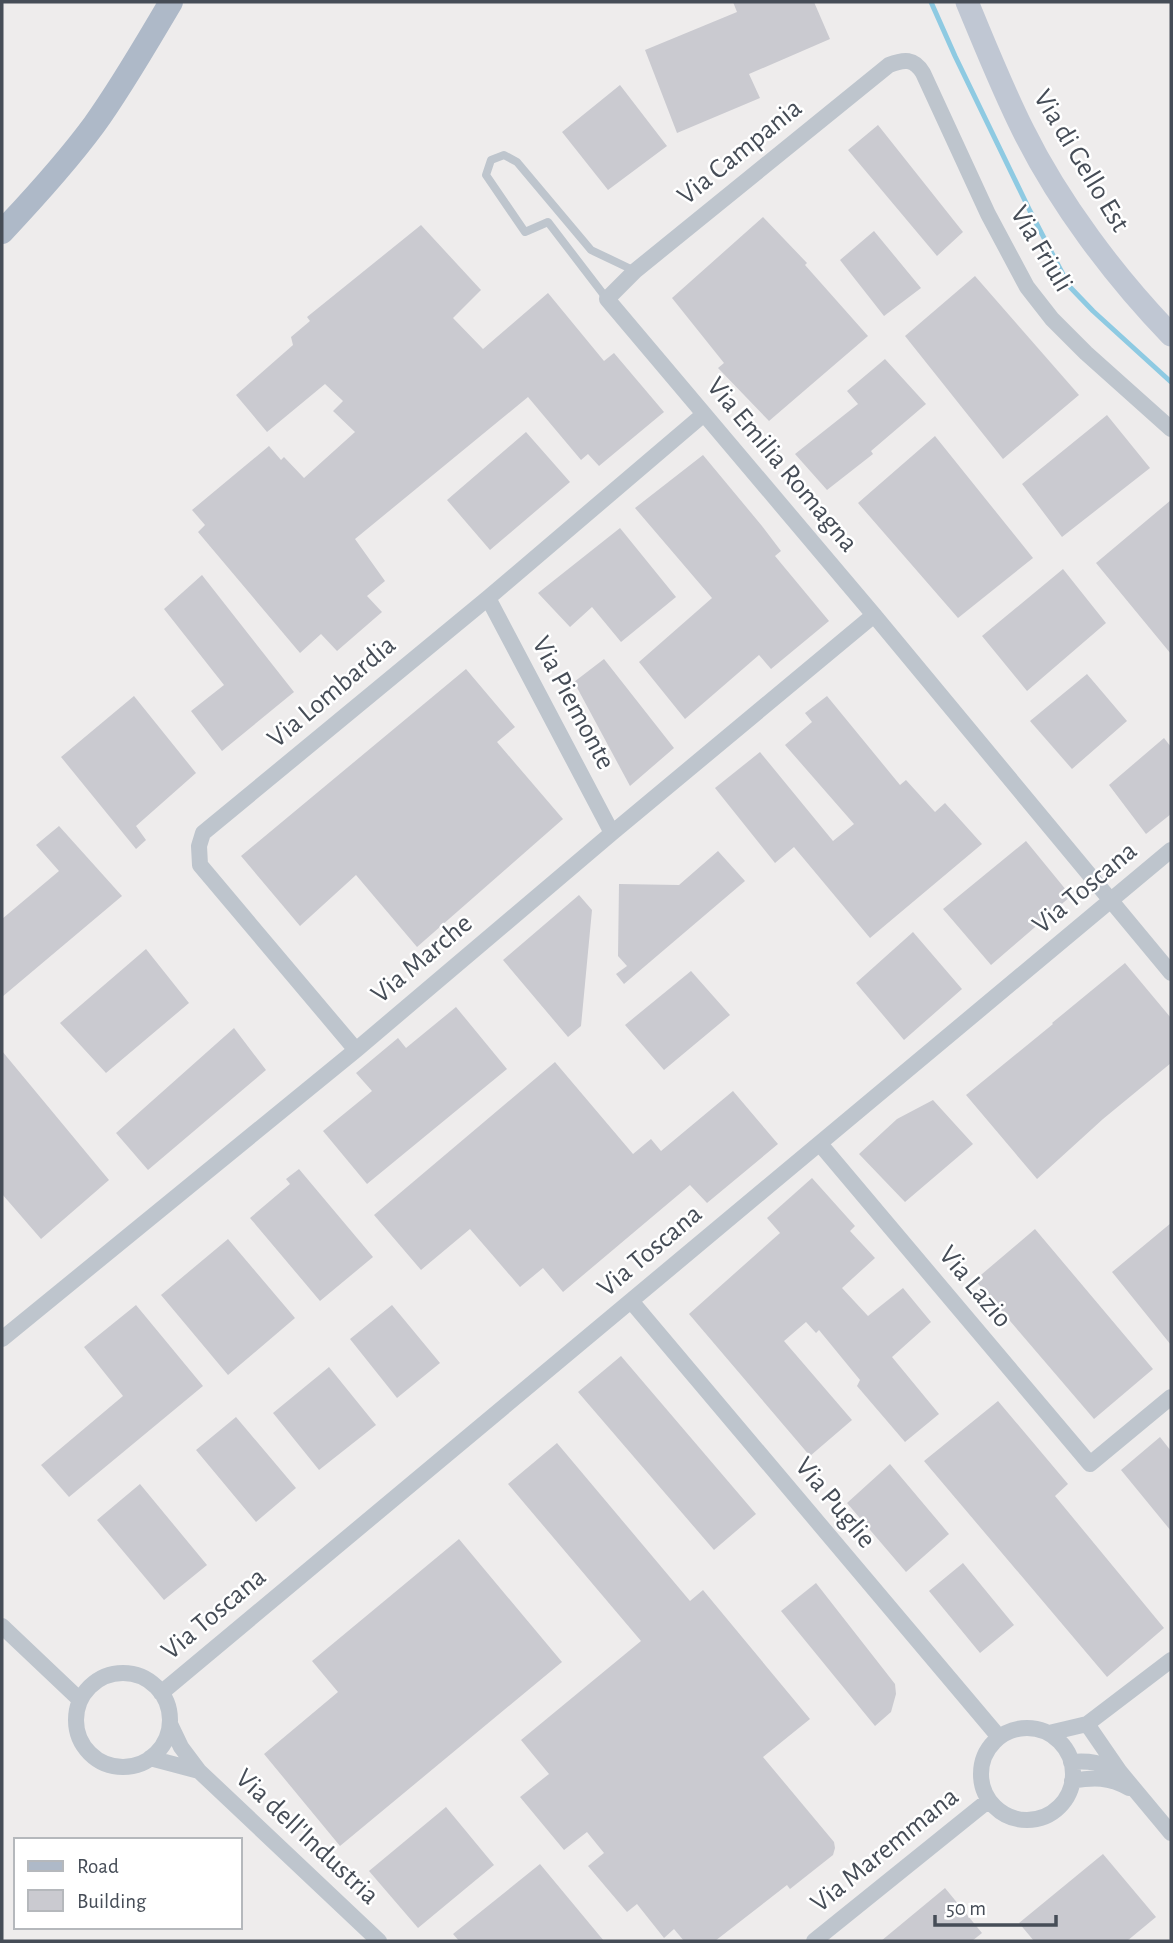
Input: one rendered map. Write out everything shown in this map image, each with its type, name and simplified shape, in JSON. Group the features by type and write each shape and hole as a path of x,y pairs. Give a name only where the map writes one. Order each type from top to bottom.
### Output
{"main road":[{"path":"2,232 56,173 108,105 171,2"},
{"name":"Via di Gello Est","path":"967,2 1024,132 1056,188 1110,264 1171,335"}],"street":[{"name":"Via Campania","path":"607,299 635,271 889,65 900,61 913,62"},
{"name":"Via Friuli","path":"913,62 923,73 994,225 1027,287 1052,319 1078,345 1171,429"},
{"name":"Via Emilia Romagna","path":"607,299 1171,972"},
{"name":"Via Lombardia","path":"356,1049 200,864 200,839 206,830 488,598 704,414"},
{"name":"Via Piemonte","path":"488,598 612,833"},
{"name":"Via Marche","path":"2,1339 356,1049 874,615"},
{"name":"Via Toscana","path":"161,1693 1171,850"},
{"name":"Via Lazio","path":"820,1144 1090,1464 1171,1397"},
{"name":"Via Puglie","path":"631,1301 999,1737"},
{"path":"2,1626 80,1700 90,1686 103,1677 119,1673 135,1674 150,1681 161,1693"},
{"path":"1049,1733 1063,1746 1071,1762 1070,1789 1063,1802 1052,1812 1039,1818 1011,1817 989,1800 982,1785 981,1770 987,1750 999,1737 1015,1729 1029,1728 1049,1733 1087,1724 1171,1660"},
{"name":"Via dell'Industria","path":"161,1693 169,1713 170,1724 181,1747 199,1771 379,1941"},
{"name":"Via dell'Industria","path":"80,1700 76,1714 77,1730 83,1744 93,1756 106,1763 121,1766 136,1765 150,1758 199,1771"},
{"path":"150,1758 160,1749 170,1724"},
{"path":"1087,1724 1120,1772 1171,1833"},
{"path":"1071,1762 1101,1763 1120,1772"},
{"path":"1072,1781 1106,1778 1138,1793"},
{"name":"Via Maremmana","path":"814,1941 989,1800"}],"lane":[{"name":"Via Emilia Romagna","path":"607,299 548,222 525,232 486,175 491,160 504,155 517,162 591,250 635,271"}],"building":[{"path":"733,2 814,2 830,39 749,74 760,98 677,133 645,50 737,12"},
{"path":"620,85 667,146 608,190 562,132"},
{"path":"878,125 963,232 937,256 848,150"},
{"path":"763,217 807,263 805,265 868,336 769,421 718,368 724,363 672,298"},
{"path":"421,225 481,290 453,318 483,349 548,293 604,361 614,353 664,412 599,466 588,454 581,460 528,397 355,539 385,581 367,596 382,612 337,651 321,634 300,653 198,532 205,525 192,510 269,446 281,460 284,457 304,478 355,432 333,411 343,401 325,384 267,432 236,395 293,345 291,337 310,321 307,317"},
{"path":"874,231 921,288 884,316 840,260"},
{"path":"975,276 1079,395 1003,459 905,336"},
{"path":"885,359 926,404 871,451 873,454 827,490 795,454 858,404 847,391"},
{"path":"1107,415 1150,468 1062,537 1022,484"},
{"path":"526,432 570,482 490,550 447,500"},
{"path":"935,436 1033,558 958,618 858,503"},
{"path":"703,455 781,551 775,556 829,621 771,669 759,655 685,719 639,662 712,598 635,508"},
{"path":"1171,500 1171,654 1096,563"},
{"path":"620,528 676,597 621,642 592,607 570,627 538,593"},
{"path":"1063,569 1106,623 1027,691 982,636"},
{"path":"202,575 294,692 222,751 191,711 224,685 164,609"},
{"path":"604,659 674,748 630,786 574,682"},
{"path":"466,669 515,727 497,742 563,819 417,947 356,875 300,926 241,856"},
{"path":"1087,674 1127,721 1072,769 1030,721"},
{"path":"134,696 196,773 136,826 146,840 136,849 61,757"},
{"path":"827,696 900,785 906,780 935,812 945,803 982,844 870,938 794,847 775,863 715,788 760,752 833,841 854,824 785,745 812,722 805,713"},
{"path":"1164,738 1171,747 1171,814 1146,834 1109,785"},
{"path":"59,826 122,896 2,997 2,919 59,871 36,845"},
{"path":"1026,841 1071,896 991,965 943,909"},
{"path":"718,851 745,881 624,984 616,974 627,966 618,956 619,884 679,885"},
{"path":"579,895 592,910 581,1026 568,1037 503,960"},
{"path":"913,932 962,989 904,1040 856,983"},
{"path":"146,949 189,1003 106,1073 60,1023"},
{"path":"1125,963 1171,1018 1171,1063 1103,1119 1037,1179 966,1095"},
{"path":"691,971 730,1015 664,1070 625,1025"},
{"path":"456,1007 507,1069 367,1184 323,1131 372,1091 356,1073 398,1038 406,1048"},
{"path":"234,1028 266,1070 148,1170 116,1133"},
{"path":"2,1051 109,1180 41,1239 2,1194"},
{"path":"555,1062 633,1154 651,1139 661,1151 733,1091 778,1144 707,1203 690,1185 563,1292 543,1268 520,1287 470,1229 421,1270 374,1215"},
{"path":"933,1100 973,1144 905,1202 859,1154 897,1119"},
{"path":"299,1169 373,1257 320,1301 250,1218 290,1184 286,1179"},
{"path":"812,1178 855,1226 850,1231 875,1258 842,1288 868,1316 903,1288 931,1322 892,1357 939,1414 905,1442 857,1386 860,1380 819,1330 816,1333 806,1322 784,1341 852,1420 810,1456 689,1314 780,1233 767,1218"},
{"path":"1171,1223 1171,1345 1112,1272"},
{"path":"1035,1229 1153,1369 1094,1419 975,1280"},
{"path":"228,1239 295,1318 228,1375 161,1295"},
{"path":"136,1305 203,1386 69,1497 41,1465 123,1396 84,1347"},
{"path":"392,1305 440,1363 397,1398 350,1339"},
{"path":"621,1356 756,1514 714,1550 578,1392"},
{"path":"329,1367 376,1425 319,1470 273,1413"},
{"path":"998,1401 1068,1484 1055,1496 1164,1628 1107,1677 924,1461"},
{"path":"236,1417 296,1488 256,1522 196,1450"},
{"path":"1160,1437 1171,1451 1171,1531 1121,1470"},
{"path":"557,1443 690,1601 703,1590 810,1719 763,1757 834,1842 833,1855 790,1889 787,1885 715,1941 684,1941 674,1929 664,1938 637,1904 627,1912 588,1866 604,1853 587,1832 564,1850 520,1797 549,1774 521,1740 641,1641 508,1484"},
{"path":"890,1464 949,1534 906,1572 847,1503"},
{"path":"140,1484 207,1565 164,1600 97,1520"},
{"path":"459,1539 562,1662 340,1846 264,1754 338,1692 312,1661"},
{"path":"963,1563 1014,1625 980,1653 929,1591"},
{"path":"816,1583 895,1684 896,1694 891,1712 875,1726 781,1611"},
{"path":"446,1807 494,1865 418,1928 369,1871"},
{"path":"1103,1854 1156,1917 1127,1941 1034,1941 1019,1923"},
{"path":"540,1864 604,1941 459,1941 453,1934"},
{"path":"945,1888 982,1933 972,1941 881,1941"}],"waterway":[{"path":"931,2 1030,211 1069,286 1171,382"}]}
